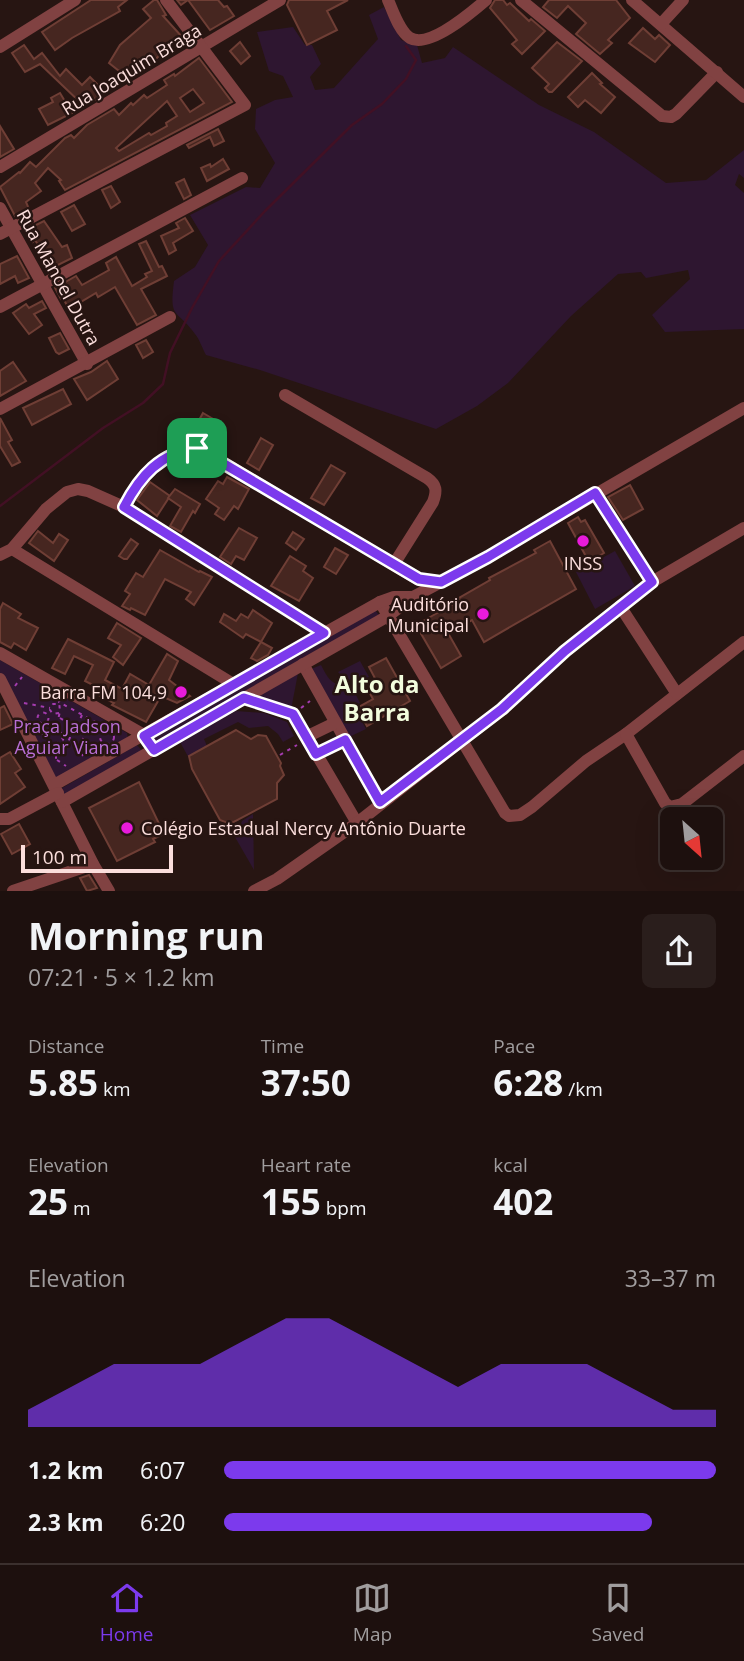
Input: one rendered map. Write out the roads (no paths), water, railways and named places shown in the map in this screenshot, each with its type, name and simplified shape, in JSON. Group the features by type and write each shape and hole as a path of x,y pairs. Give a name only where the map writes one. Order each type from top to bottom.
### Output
{"street":[{"path":"0,47 75,0"},
{"path":"6,231 245,105 166,0"},
{"name":"Rua Joaquim Braga","path":"0,167 280,0"},
{"path":"464,0 471,12"},
{"path":"389,1 402,29 411,38 426,39 435,36 486,0"},
{"path":"521,0 662,116 671,117 676,114 717,72"},
{"path":"632,0 744,97"},
{"path":"661,24 683,0"},
{"path":"0,307 242,178"},
{"name":"Rua Manoel Dutra","path":"0,208 6,231 43,283 87,364"},
{"path":"0,409 170,317"},
{"path":"285,395 428,478 435,485 433,502 394,564"},
{"path":"0,819 9,819 154,750 388,616 413,597 488,557 744,408"},
{"path":"124,507 134,487 152,466 186,450 197,448 419,579 441,582"},
{"path":"235,685 6,552 46,509 67,492 78,489 88,491 124,507 324,633"},
{"path":"595,493 652,582"},
{"path":"254,891 278,885 380,802 502,709 565,651 652,582 744,528"},
{"path":"58,794 144,736 324,633 380,602 394,597 413,597"},
{"path":"380,602 505,813 513,817 532,807 586,761 626,734 744,642"},
{"path":"620,606 677,694"},
{"path":"0,653 144,736 154,750"},
{"path":"303,664 380,802"},
{"path":"0,678 109,891"},
{"path":"244,698 293,714 357,822"},
{"path":"306,738 335,723"},
{"path":"626,734 665,803 670,807 682,804 744,757"},
{"path":"316,754 345,740"},
{"path":"13,891 93,864"}],"waterway":[{"path":"0,506 103,428 143,403 163,384 170,353 219,261 352,125 382,104 406,79 416,60 406,46"}],"place":[{"name":"INSS","path":"583,541"},
{"name":"Auditório Municipal","path":"483,614"},
{"name":"Barra FM 104,9","path":"181,692"},
{"name":"Colégio Estadual Nercy Antônio Duarte","path":"127,828"}],"district":[{"name":"Alto da Barra","path":"377,697"}],"park label":[{"name":"Praça Jadson Aguiar Viana","path":"67,736"}]}
